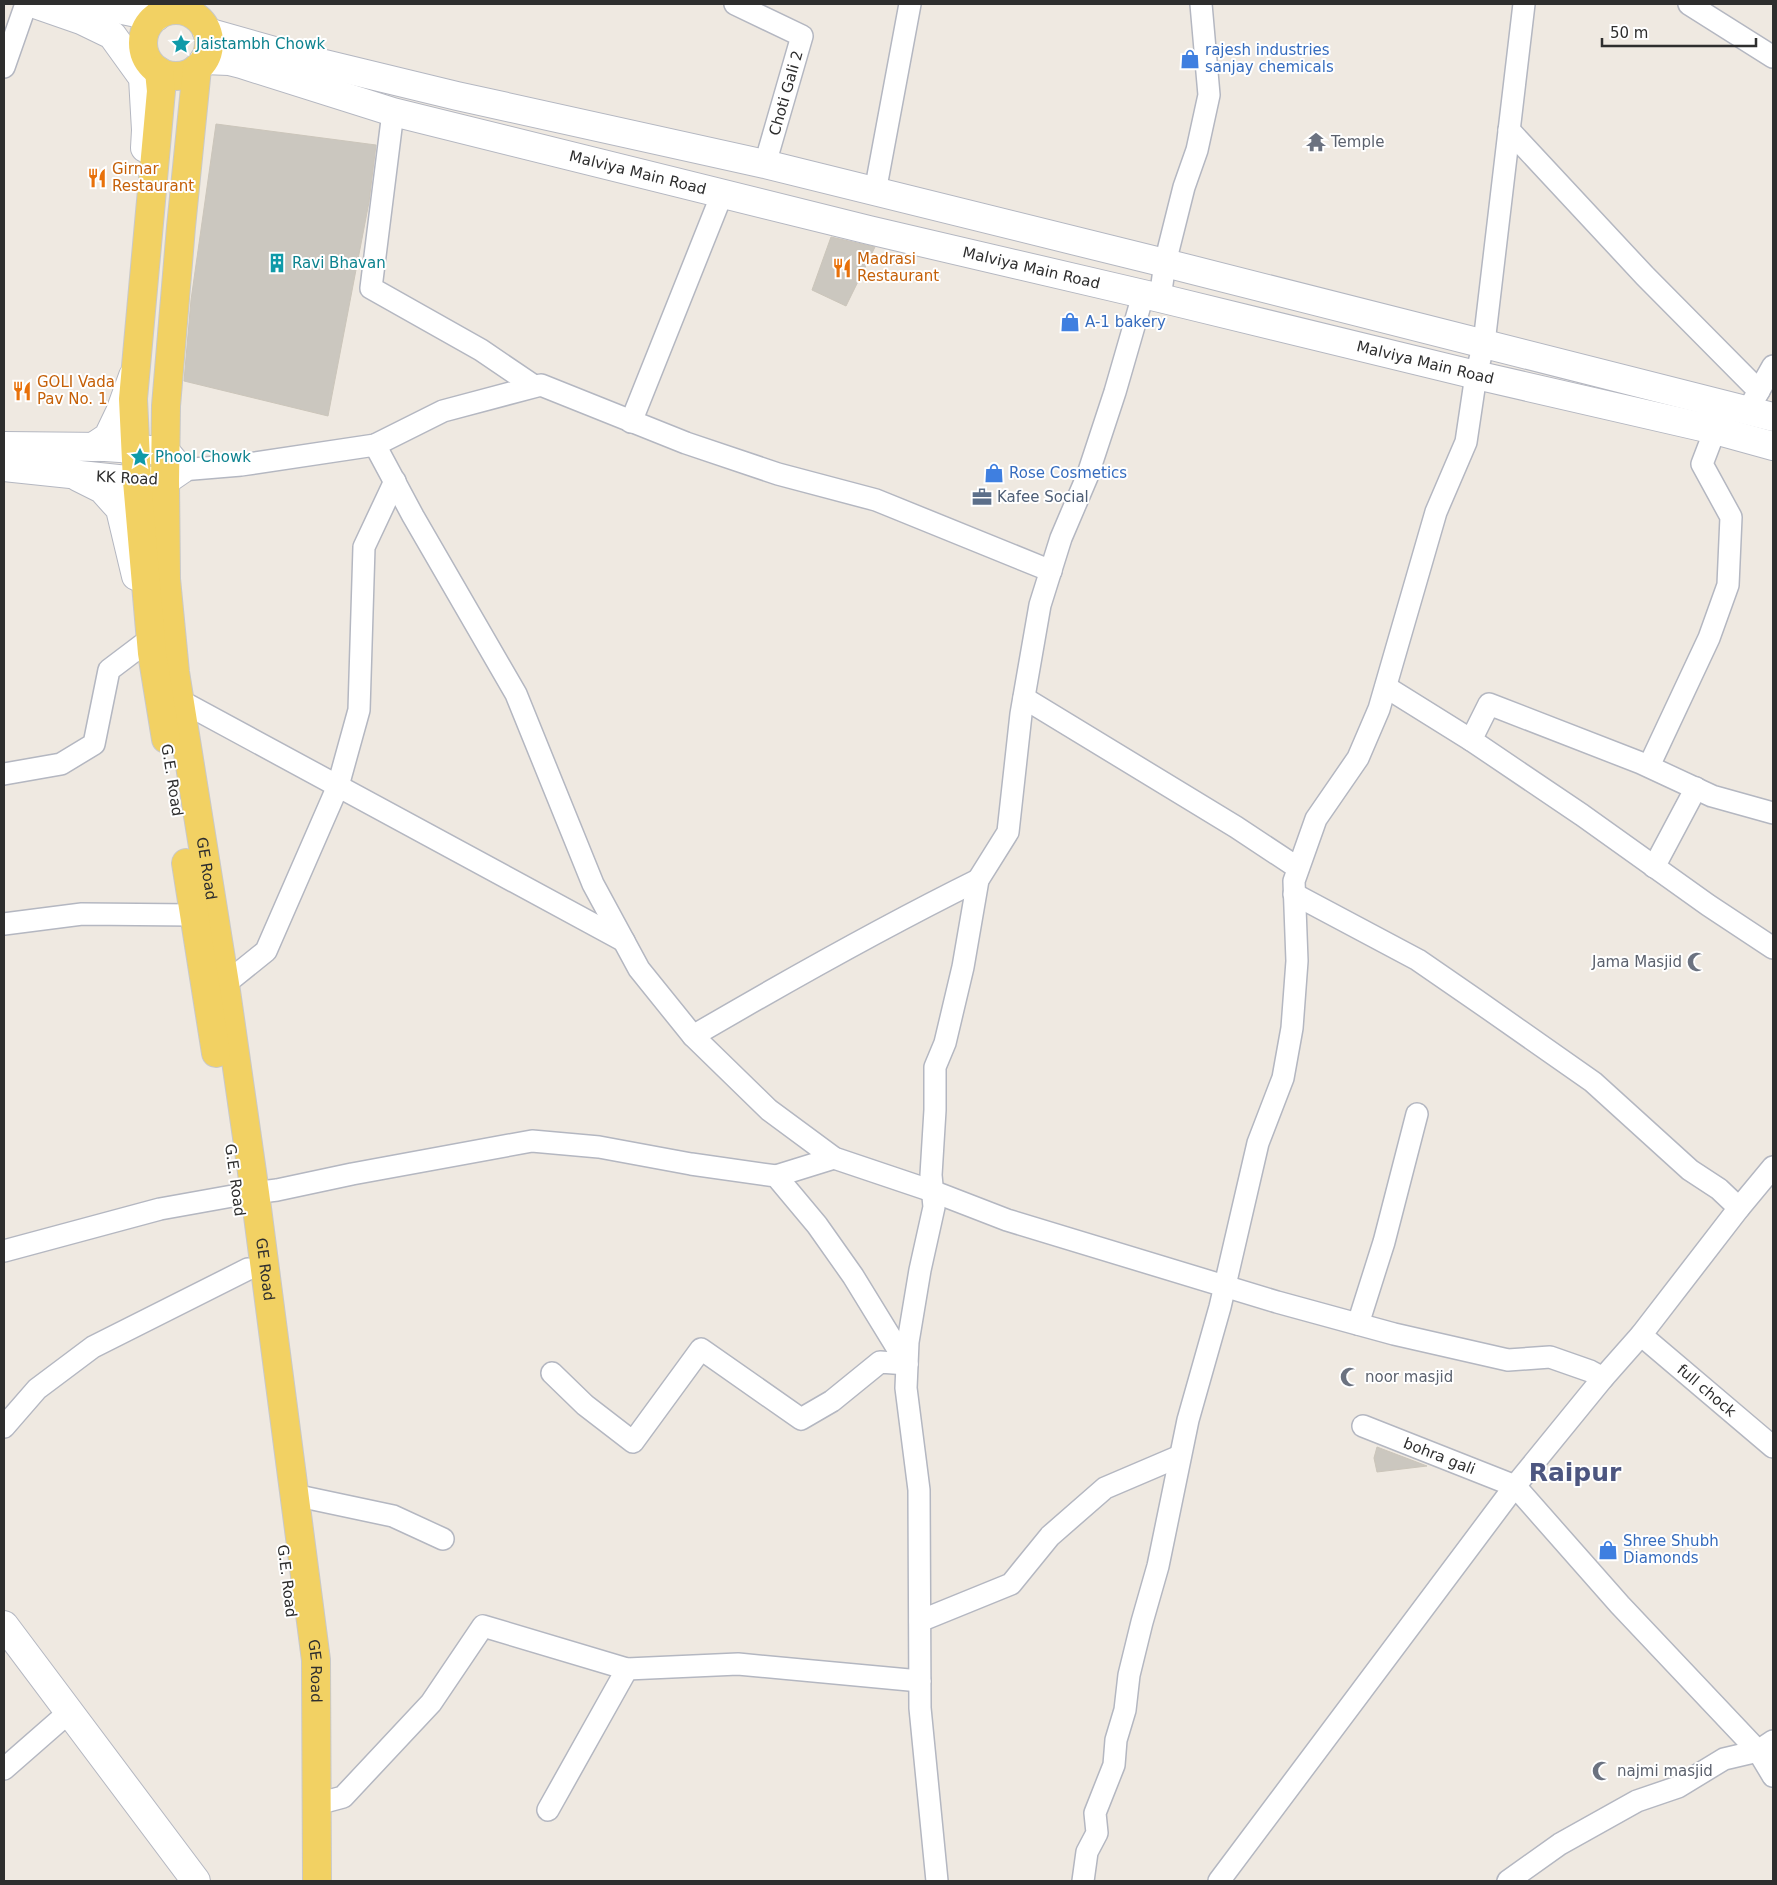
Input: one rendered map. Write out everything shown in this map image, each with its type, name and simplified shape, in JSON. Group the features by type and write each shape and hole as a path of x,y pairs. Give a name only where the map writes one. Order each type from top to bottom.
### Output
{"main road":[{"path":"162,11 185,11 205,19 209,41 208,51 201,64 192,72 178,75 165,74 148,60 143,45 144,34 149,25 162,11"},
{"name":"GE Road","path":"201,64 181,227 166,406 170,467 166,579 161,637 179,700 225,984 246,1194 294,1495 316,1660 317,1881"},
{"name":"G.E. Road","path":"159,71 162,91 133,399 137,481 148,605 161,637 194,915 246,1194 248,1269 297,1654 299,1881"}],"street":[{"path":"4,67 26,4"},
{"path":"35,4 80,20 112,35 143,78 146,130 144,181 151,211"},
{"path":"102,4 162,11"},
{"name":"Choti Gali 2","path":"735,4 802,36 765,164"},
{"path":"875,192 910,4"},
{"path":"937,1881 920,1708 919,1490 906,1388 908,1342 920,1270 934,1207 931,1175 935,1110 935,1067 945,1043 963,967 978,880 1008,832 1024,698 1040,605 1062,538 1090,468 1115,392 1166,263 1184,187 1197,150 1208,95 1201,4"},
{"path":"1083,1881 1087,1852 1096,1834 1095,1813 1114,1766 1116,1740 1125,1710 1129,1675 1158,1566 1188,1420 1225,1286 1258,1143 1283,1078 1292,1028 1297,961 1294,881 1316,819 1358,758 1379,709 1436,512 1466,442 1476,376 1484,343 1524,4"},
{"path":"1689,4 1773,57"},
{"path":"205,19 292,56 467,98 765,164 1484,343 1760,406"},
{"name":"Malviya Main Road","path":"201,64 229,61 393,112 722,194 1773,446"},
{"path":"393,112 371,288 482,350 534,386"},
{"path":"1509,130 1645,276 1760,406"},
{"path":"631,422 722,194"},
{"path":"93,447 108,437 120,412 137,365"},
{"path":"1649,766 1709,638 1728,586 1731,517 1702,464 1725,433 1760,406 1773,366"},
{"path":"170,467 241,464 375,445 444,411 541,385 686,444 778,474 876,500 1051,571"},
{"path":"375,445 516,694 594,884 639,969 693,1036 769,1110 834,1158 932,1191 1007,1220 1225,1286 1403,1336 1508,1360 1550,1358 1590,1371 1602,1378"},
{"name":"KK Road","path":"4,446 135,449 170,467"},
{"name":"KK Road","path":"4,467 137,481 170,467"},
{"path":"74,474 102,490 120,509 131,548 138,586 148,605"},
{"path":"225,984 266,951 338,786 359,710 364,547 395,481"},
{"path":"4,774 61,764 94,744 109,670 161,637"},
{"path":"1386,687 1471,740 1773,948"},
{"path":"1024,698 1236,826 1298,868"},
{"path":"179,700 624,941"},
{"path":"1471,740 1489,704 1649,766 1712,796 1773,813"},
{"path":"1654,867 1696,788"},
{"path":"693,1036 898,920 978,880"},
{"path":"1294,894 1418,960 1593,1082 1690,1170 1719,1189 1739,1208"},
{"path":"4,924 82,914 194,915"},
{"path":"1358,1324 1384,1242 1417,1114"},
{"path":"4,1251 160,1209 532,1140 599,1147 691,1164 776,1176 834,1158"},
{"path":"1219,1881 1516,1486 1602,1378 1641,1335 1739,1208 1773,1168"},
{"path":"776,1176 817,1225 853,1276 907,1364"},
{"path":"4,1426 37,1389 93,1347 248,1269"},
{"name":"full chock","path":"1641,1335 1773,1447"},
{"path":"552,1373 585,1406 634,1442 701,1349 801,1419 832,1401 880,1362 907,1364"},
{"name":"bohra gali","path":"1363,1426 1516,1486"},
{"path":"920,1621 1011,1584 1050,1536 1104,1488 1180,1456"},
{"path":"1516,1486 1620,1605 1766,1746 1773,1776"},
{"path":"294,1495 393,1516 443,1539"},
{"path":"4,1625 68,1713 196,1881"},
{"path":"317,1804 343,1796 431,1703 483,1626 627,1669 738,1664 920,1681"},
{"path":"548,1810 627,1669"},
{"path":"4,1769 68,1713"},
{"path":"1508,1881 1560,1844 1637,1801 1678,1787 1724,1759 1766,1746"}],"building":[{"name":"Ravi Bhavan","path":"216,124 376,145 369,202 328,416 184,381 191,300"},
{"name":"Madrasi Restaurant","path":"831,237 875,247 846,306 812,290"},
{"path":"1377,1447 1427,1466 1377,1472 1374,1458"}],"place":[{"name":"Jaistambh Chowk","path":"181,44"},
{"name":"rajesh industries sanjay chemicals","path":"1190,59"},
{"name":"Temple","path":"1316,142"},
{"name":"Girnar Restaurant","path":"97,178"},
{"name":"Ravi Bhavan","path":"277,263"},
{"name":"Madrasi Restaurant","path":"842,268"},
{"name":"A-1 bakery","path":"1070,322"},
{"name":"GOLI Vada Pav No. 1","path":"22,391"},
{"name":"Phool Chowk","path":"140,457"},
{"name":"Rose Cosmetics","path":"994,473"},
{"name":"Kafee Social","path":"982,497"},
{"name":"Jama Masjid","path":"1697,962"},
{"name":"noor masjid","path":"1350,1377"},
{"name":"Shree Shubh Diamonds","path":"1608,1550"},
{"name":"najmi masjid","path":"1602,1771"}],"district":[{"name":"Raipur","path":"1575,1472"}]}
